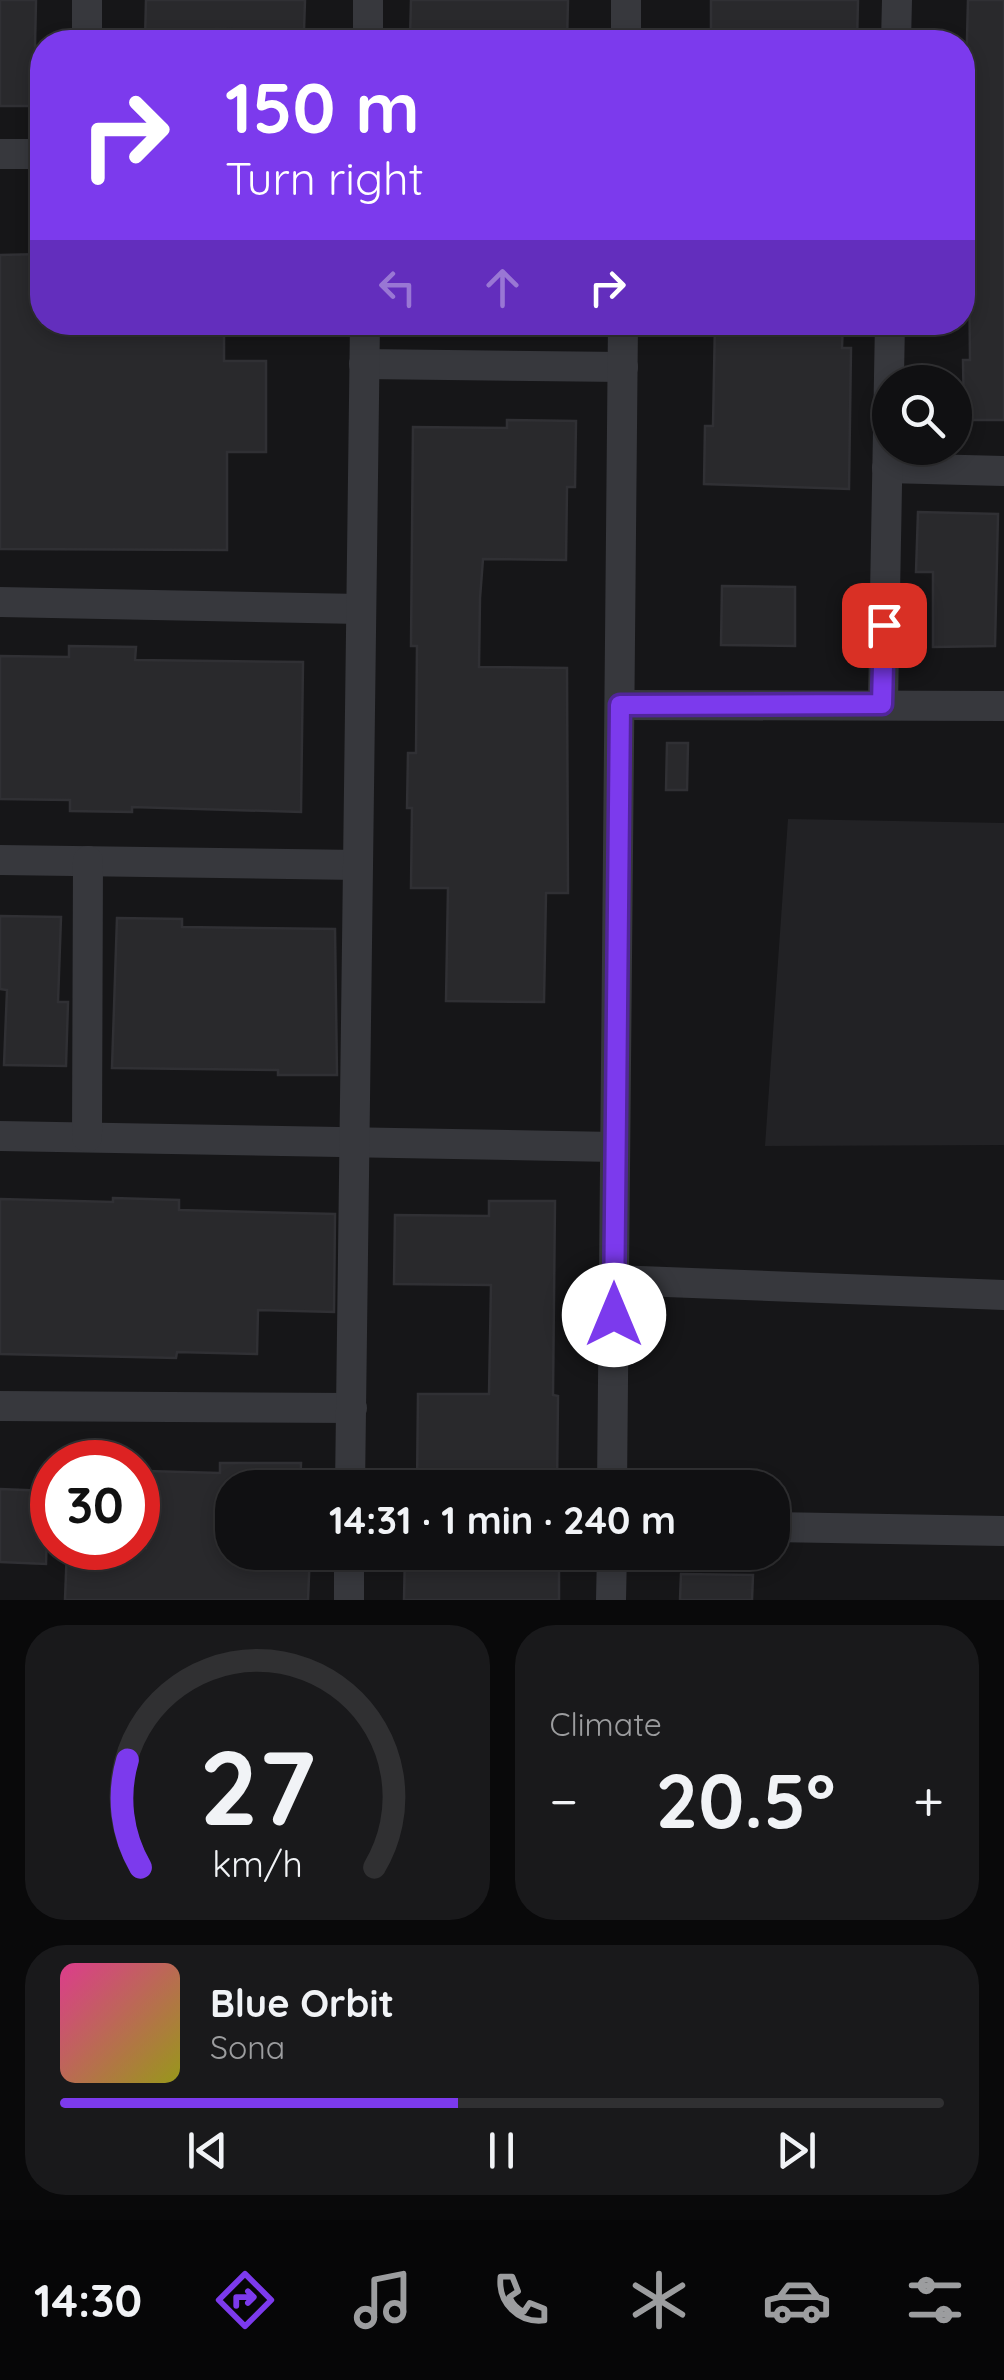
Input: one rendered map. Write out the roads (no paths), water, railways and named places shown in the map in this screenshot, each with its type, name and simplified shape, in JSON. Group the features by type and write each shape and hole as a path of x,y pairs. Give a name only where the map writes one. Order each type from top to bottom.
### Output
{"street":[{"path":"87,0 87,30"},
{"path":"368,0 368,30"},
{"path":"626,0 626,30"},
{"path":"896,30 897,0"},
{"path":"0,154 30,154"},
{"path":"350,1470 364,335"},
{"path":"612,1470 623,335"},
{"path":"882,704 890,335"},
{"path":"364,364 623,368"},
{"path":"887,468 1004,471"},
{"path":"0,602 361,609"},
{"path":"620,705 1004,706"},
{"path":"0,860 358,865"},
{"path":"88,861 88,1137"},
{"path":"0,1136 615,1146"},
{"path":"614,1280 1004,1294"},
{"path":"0,1406 352,1408"},
{"path":"790,1528 1004,1531"},
{"path":"349,1600 350,1570"},
{"path":"611,1600 612,1570"}]}
